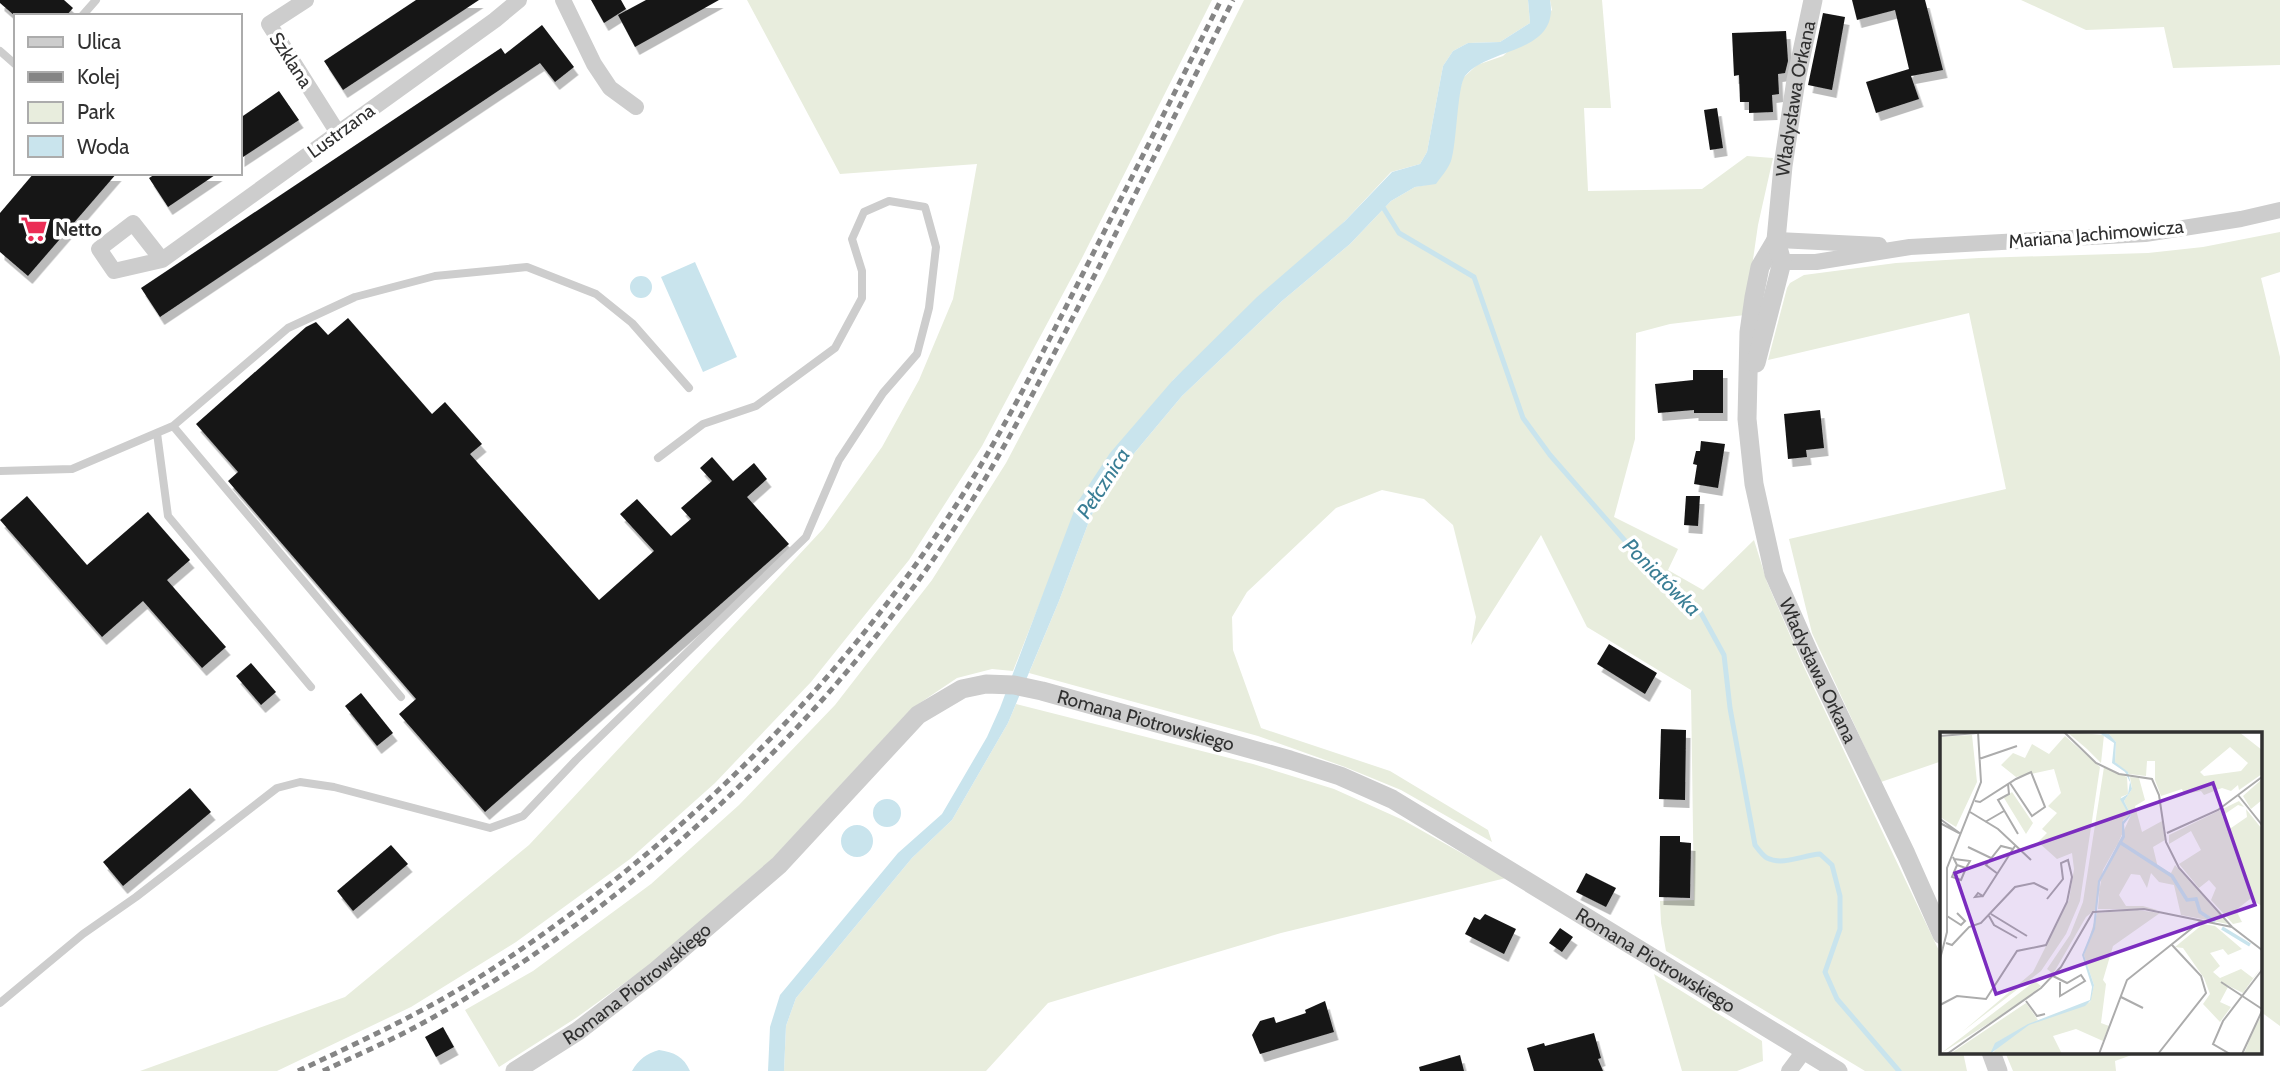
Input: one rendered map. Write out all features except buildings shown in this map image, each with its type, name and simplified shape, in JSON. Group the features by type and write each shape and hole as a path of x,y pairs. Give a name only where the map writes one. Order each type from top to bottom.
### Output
{"street":[{"name":"Szklana","path":"306,0 269,24 338,133"},
{"name":"Lustrzana","path":"162,260 519,0"},
{"path":"563,0 594,64 610,88 636,107"},
{"name":"Władysława Orkana","path":"1747,390 1782,262 1776,240 1785,155 1812,0"},
{"name":"Mariana Jachimowicza","path":"1782,262 1816,262 1910,247 2145,234 2280,210"},
{"name":"Władysława Orkana","path":"1776,240 1759,267 1749,332 1747,390 1747,419 1754,484 1774,575 1940,930"},
{"name":"Mariana Jachimowicza","path":"1776,240 1910,247"},
{"name":"Romana Piotrowskiego","path":"514,1071 578,1031 657,970 779,864 918,715 961,688 986,684 1014,685 1042,691 1290,760 1340,776 1392,799 1838,1071"},
{"path":"1789,1071 1804,1051"},
{"path":"1991,1054 1998,1071"}],"lane":[{"path":"84,14 96,0"},
{"path":"0,51 14,63"},
{"path":"0,1003 83,934 136,897 277,788 300,782 334,787 490,828 523,816 576,760 806,537 839,460 883,393 917,354 929,308 936,247 925,207 889,201 864,212 852,239 862,271 862,299 835,348 756,407 703,424 658,458"},
{"path":"0,471 72,469 173,426 288,328 355,297 435,276 527,267 596,294 632,323 689,388"},
{"path":"173,426 401,697"},
{"path":"157,433 168,516 311,687"}],"green space":[{"path":"747,0 1212,0 1081,260 982,446 909,560 811,682 715,783 630,859 516,942 411,1007 277,1071 140,1071 345,997 529,845 823,529 882,447 919,380 953,299 977,164 840,174"},
{"path":"1244,0 1528,0 1530,23 1500,42 1468,43 1453,51 1443,66 1427,152 1420,164 1391,172 1345,221 1173,380 1045,590 1013,671 992,669 957,678 911,709 773,858 652,963 576,1018 499,1067 465,1010 533,971 651,884 739,805 835,705 932,580 1006,463 1104,278"},
{"path":"1550,0 1602,0 1611,108 1584,108 1588,191 1702,189 1747,156 1773,158 1758,225 1745,315 1670,324 1636,333 1635,439 1614,517 1678,549 1668,570 1703,590 1754,540 1767,582 1802,663 1940,953 1940,1054 1963,1054 1967,1071 1865,1071 1666,951 1660,901 1694,900 1691,690 1587,627 1541,535 1471,645 1476,617 1453,525 1424,499 1382,490 1336,508 1247,592 1232,617 1233,650 1261,728 1390,771 1488,830 1492,842 1401,790 1345,767 1258,736 1029,673 1091,516 1121,469 1182,396 1282,301 1350,244 1391,201 1415,187 1436,183 1463,78 1477,65 1503,56 1552,10"},
{"path":"2021,0 2280,0 2280,65 2173,68 2164,27 2086,30"},
{"path":"2280,232 2280,272 2261,278 2280,357 2280,1026 2262,1013 2262,732 1940,732 1940,762 1881,782 1812,633 1789,539 2006,489 1969,313 1768,360 1787,288 1790,283 1804,275 1896,263 2148,253 2203,247"},
{"path":"1016,704 1253,764 1334,789 1403,820 1506,878 1281,933 1048,1003 986,1071 784,1071 786,1026 796,998 912,858 952,820 1008,723"},
{"path":"1654,974 1762,1041 1763,1061 1737,1071 1682,1071"},
{"path":"2006,1054 2134,1054 2115,1061 2116,1071 2013,1071"}],"water":[{"name":"Pełcznica","path":"1528,0 1550,0 1550,18 1544,31 1534,40 1489,59 1465,76 1460,92 1451,161 1436,184 1415,187 1391,201 1350,244 1282,301 1182,396 1121,469 1091,516 1008,723 952,820 912,858 796,998 786,1026 784,1071 768,1071 770,1027 780,995 898,853 942,814 987,737 1077,503 1110,453 1173,380 1257,297 1345,221 1392,172 1420,164 1427,152 1443,66 1453,51 1468,43 1500,42 1530,23"},
{"path":"695,262 737,357 703,372 661,277"},
{"path":"641,276 649,279 652,287 649,295 641,298 633,295 630,287 633,279"},
{"path":"887,799 897,803 901,813 897,823 887,827 877,823 873,813 877,803"},
{"path":"857,825 868,830 873,841 868,852 857,857 846,852 841,841 846,830"},
{"path":"659,1050 678,1056 690,1071 632,1071 643,1058"}],"waterway":[{"name":"Poniatówka","path":"1381,204 1399,233 1474,277 1523,418 1550,455 1648,567 1701,613 1724,655 1730,708 1755,845 1765,857 1773,860 1786,861 1820,854 1832,865 1840,896 1840,929 1825,972 1837,999 1899,1071"}],"railway":[{"path":"298,1071 450,995 566,917 632,866 696,811 814,692 868,628 918,561 980,467 1047,343 1221,0"},
{"path":"323,1071 408,1031 491,983 572,928 651,866 726,799 797,727 863,652 923,574 976,494 1009,436 1103,259 1233,0"}],"place":[{"name":"Netto","path":"34,229"}]}
